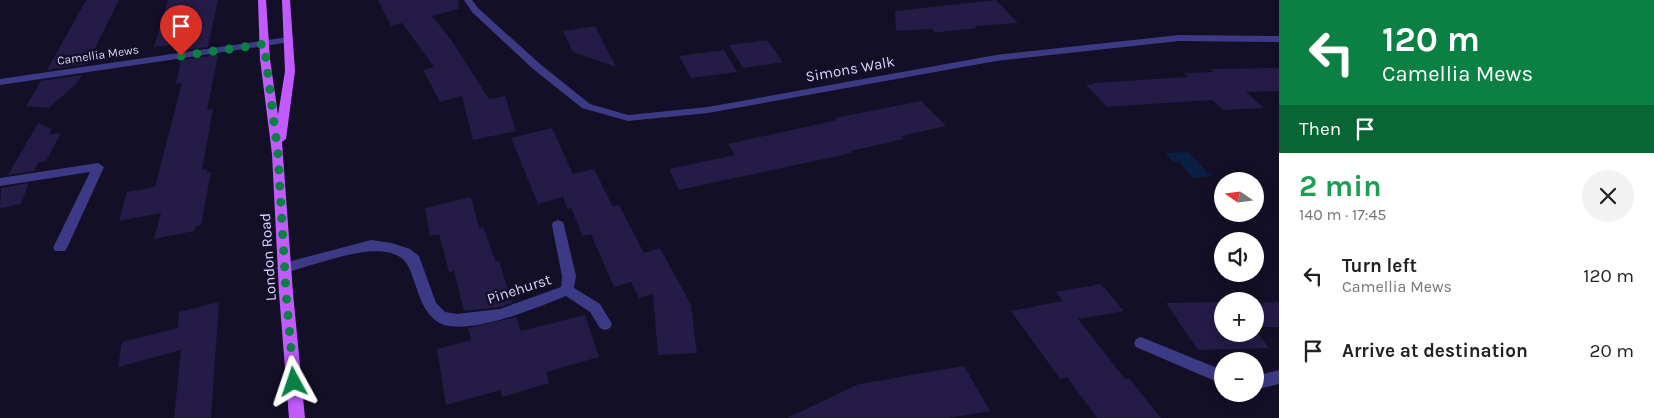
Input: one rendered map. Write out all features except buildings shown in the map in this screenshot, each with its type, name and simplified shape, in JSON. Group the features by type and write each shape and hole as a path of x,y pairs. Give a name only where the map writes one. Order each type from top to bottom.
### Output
{"main road":[{"name":"London Road","path":"262,0 264,44 278,154 284,268 297,418"},
{"name":"London Road","path":"278,154 290,72 286,0"}],"street":[{"name":"Simons Walk","path":"468,0 475,10 536,66 586,106 628,118 708,110 996,58 1179,38 1279,39"},
{"name":"Camellia Mews","path":"0,82 288,40"},
{"path":"0,182 98,167 60,248"},
{"name":"Pinehurst","path":"558,225 569,276 567,290"},
{"name":"Pinehurst","path":"284,268 371,245 392,248 405,253 414,260 430,306 441,317 457,320 501,316 567,290"},
{"name":"Pinehurst","path":"567,290 595,308 605,324"},
{"path":"1141,343 1214,374"},
{"path":"1264,381 1279,377"}],"water":[{"path":"1188,152 1211,176 1193,178 1179,162 1173,162 1165,153"}],"route":[{"path":"181,56 264,44 278,154 286,292 294,382"}]}
